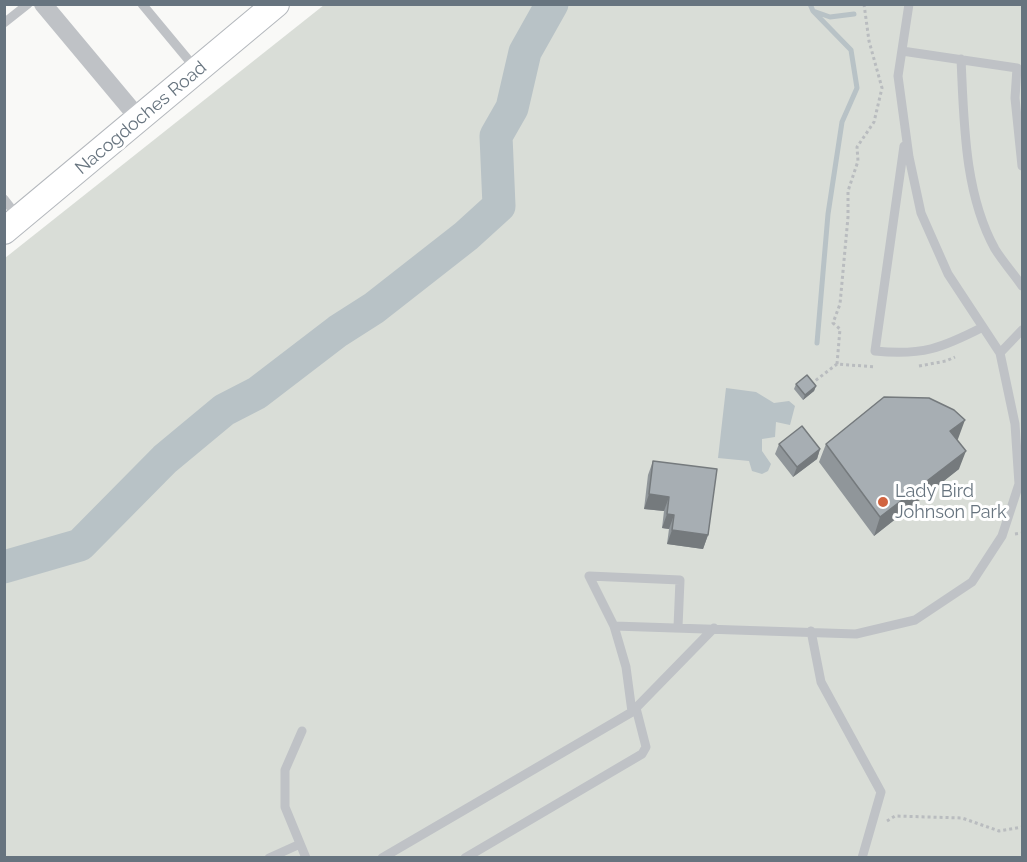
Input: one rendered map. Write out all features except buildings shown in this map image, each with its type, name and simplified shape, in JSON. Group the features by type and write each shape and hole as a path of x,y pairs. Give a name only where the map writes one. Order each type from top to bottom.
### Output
{"main road":[{"name":"Nacogdoches Road","path":"10,216 140,120 276,4"}],"street":[{"path":"44,4 140,120"}],"lane":[{"path":"4,23 28,4"},
{"path":"142,4 197,71"},
{"path":"614,626 856,634 915,620 972,582 1002,536 1019,484 1015,424 1000,353 948,274 921,213 898,76 909,4"},
{"path":"902,51 1017,68 1015,98 1023,166"},
{"path":"961,59 964,127 975,196 995,248 1023,286"},
{"path":"906,134 875,351 922,352 945,346 983,327"},
{"path":"1000,353 1023,330"},
{"path":"465,858 642,754 646,747 634,710 626,667 614,626 589,576 680,580 678,627"},
{"path":"382,858 634,710 714,628"},
{"path":"811,631 821,682 881,792 862,858"},
{"path":"302,732 285,770 285,807 306,858"},
{"path":"269,858 300,844"}],"path":[{"path":"837,364 840,329 833,323 833,317 840,304 848,217 848,191 858,161 857,147 874,122 882,88 869,41 864,4"},
{"path":"910,367 946,362 990,338"},
{"path":"810,385 837,364 879,367"},
{"path":"870,831 895,816 962,818 999,831 1023,827"}],"shaded area":[{"name":"Lady Bird Johnson Park","path":"324,5 1022,5 1022,857 5,857 5,258"},
{"path":"726,388 756,392 774,403 789,401 795,406 790,425 776,422 775,437 762,439 762,451 771,464 768,471 762,474 752,471 749,461 718,458"}],"waterway":[{"path":"4,567 80,545 165,459 224,410 257,393 338,331 374,308 466,236 499,206 496,136 512,108 525,52 552,4"},
{"path":"810,4 813,11 830,17 854,14"},
{"path":"813,11 851,50 857,88 842,122 828,214 817,343"}],"place":[{"name":"Lady Bird Johnson Park","path":"883,502"}]}
